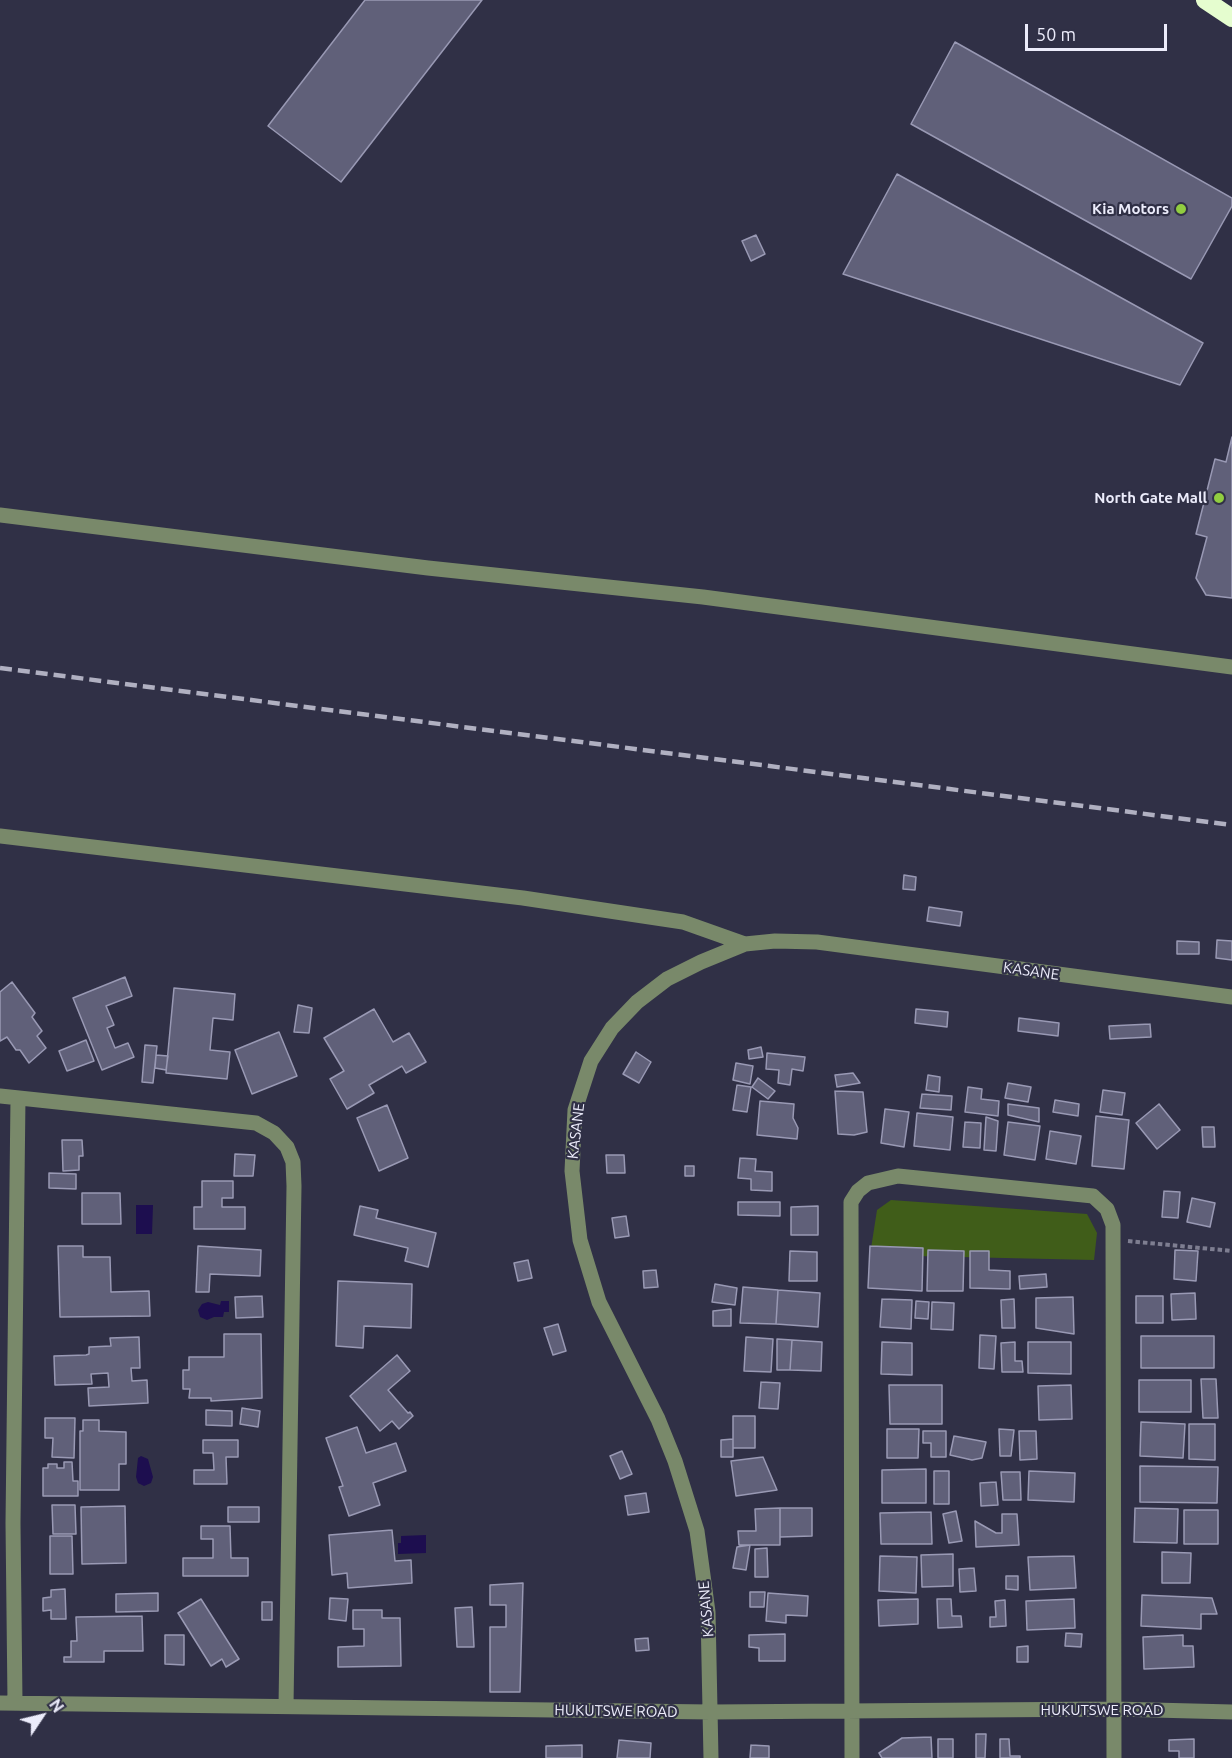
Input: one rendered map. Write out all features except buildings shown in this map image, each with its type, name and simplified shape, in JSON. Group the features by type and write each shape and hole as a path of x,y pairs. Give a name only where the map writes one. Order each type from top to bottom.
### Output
{"highway":[{"path":"1205,0 1232,18"}],"street":[{"path":"0,515 428,568 703,597 1232,667"},
{"path":"0,836 523,898 683,922 745,944"},
{"name":"KASANE","path":"711,1758 708,1612 697,1530 675,1461 658,1419 598,1302 580,1240 572,1171 575,1110 591,1061 612,1028 637,1002 667,979 745,944 775,941 817,942 1232,997"},
{"path":"0,1096 256,1123 274,1133 287,1147 293,1162 294,1186 286,1706"},
{"path":"8,1702 7,1523 18,1098"},
{"path":"852,1758 851,1202 858,1191 868,1183 898,1176 1093,1197 1107,1209 1113,1226 1114,1758"},
{"name":"HUKUTSWE ROAD","path":"8,1702 711,1712 1114,1709 1232,1712"}],"path":[{"path":"1113,1240 1232,1251"}],"green space":[{"path":"891,1200 1087,1214 1097,1233 1094,1260 870,1255 877,1210"}],"shaded area":[{"path":"136,1205 153,1205 152,1234 136,1234"},
{"path":"221,1301 229,1301 229,1312 224,1312 223,1317 207,1320 200,1317 198,1310 202,1304 208,1302 220,1305"},
{"path":"141,1456 148,1459 153,1477 151,1483 144,1486 138,1483 136,1477 138,1458"},
{"path":"426,1535 426,1553 398,1554 398,1543 401,1543 401,1536"}],"railway":[{"path":"0,668 1232,825"}],"place":[{"name":"Kia Motors","path":"1181,209"},
{"name":"North Gate Mall","path":"1219,498"}]}
